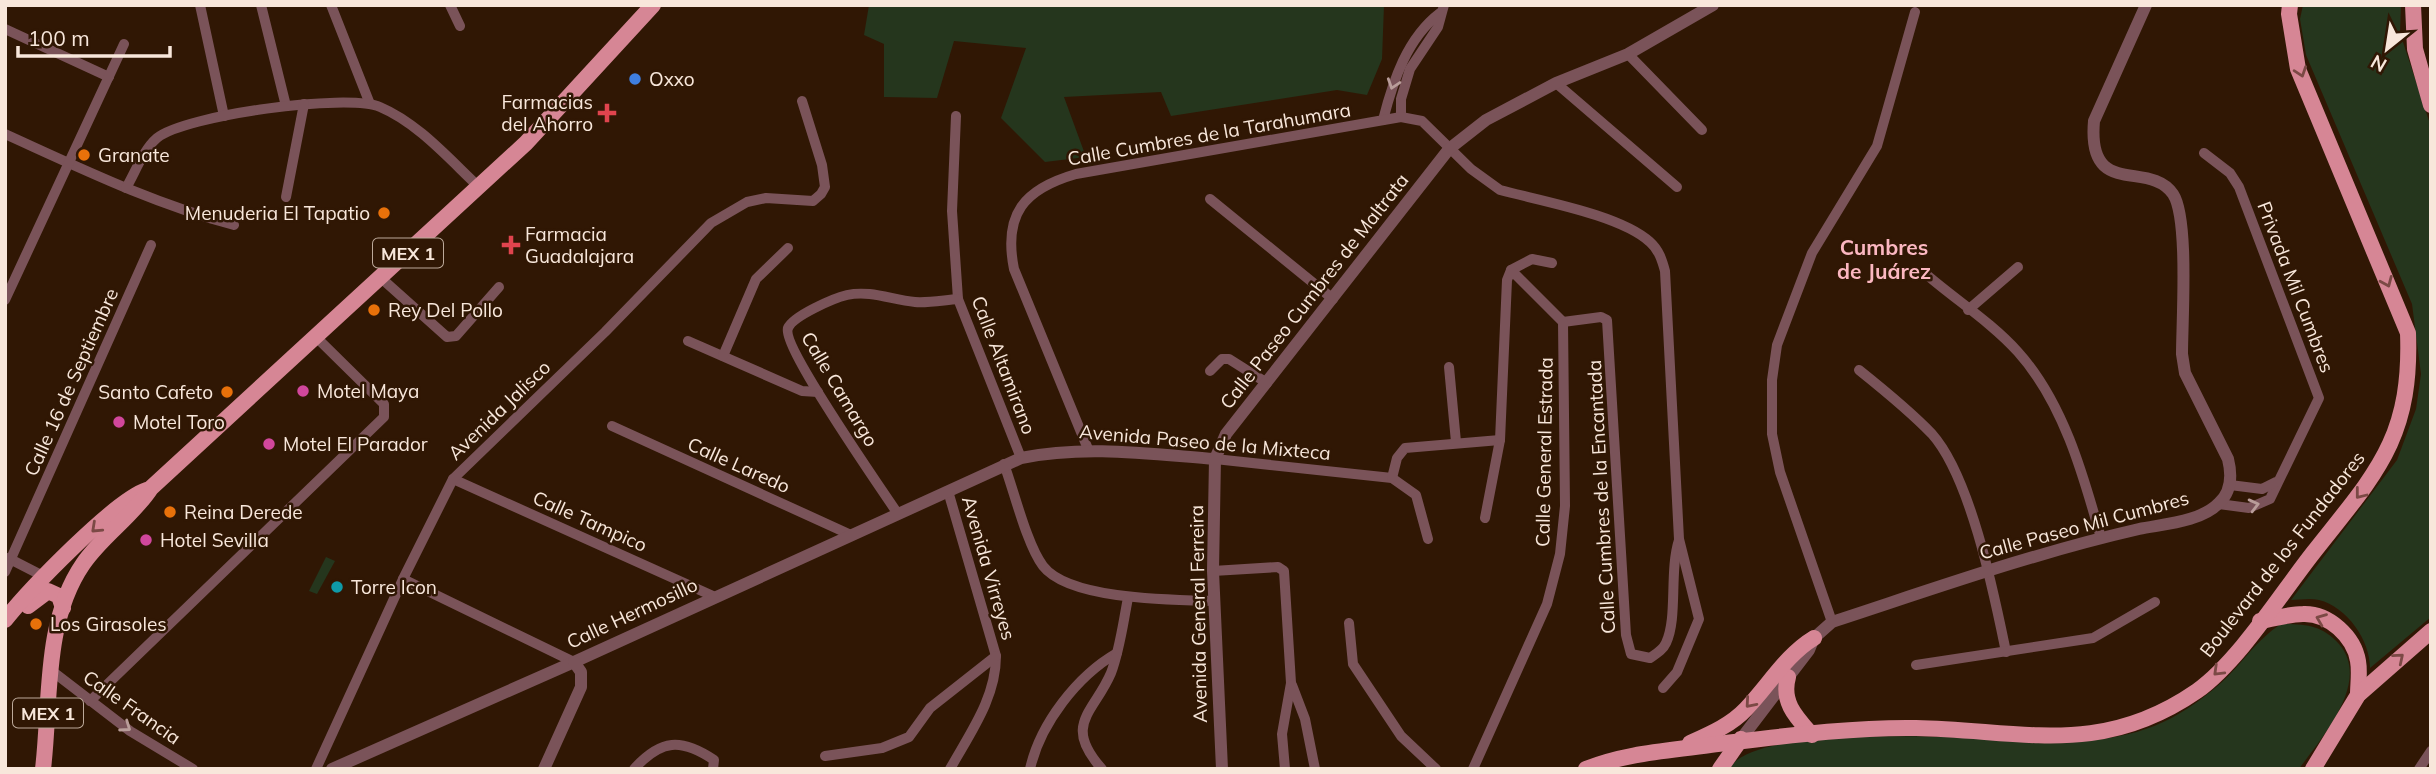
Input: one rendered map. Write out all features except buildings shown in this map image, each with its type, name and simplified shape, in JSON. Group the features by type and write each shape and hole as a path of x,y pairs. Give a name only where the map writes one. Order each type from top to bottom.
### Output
{"main road":[{"name":"MEX 1","path":"43,769 52,671 63,608 82,565 150,488 479,187 577,91 653,5"},
{"name":"Boulevard de los Fundadores","path":"1586,769 1616,758 1741,739 1915,728 2055,738 2089,736 2131,725 2168,709 2199,689 2232,658 2376,473 2395,435 2407,397 2408,332 2298,69 2289,14 2290,5"},
{"path":"2413,5 2415,49 2431,105"},
{"name":"MEX 1","path":"9,616 45,576 115,510 137,493 150,488"},
{"path":"9,616 48,591 59,596 63,608"},
{"path":"2260,621 2305,613 2323,618 2337,627 2354,650 2358,662 2358,695"},
{"path":"2313,769 2358,695 2431,631"},
{"path":"1675,750 1725,726 1745,710 1779,669 1814,638"},
{"path":"1788,677 1786,699 1794,715 1812,735"},
{"path":"1720,769 1741,739"}],"street":[{"path":"200,5 223,116"},
{"path":"261,5 286,106"},
{"path":"331,5 370,104"},
{"path":"450,5 460,26"},
{"name":"Calle Paseo Cumbres de Maltrata","path":"1215,459 1226,434 1449,149 1486,120 1556,83 1628,54 1713,5"},
{"path":"2146,5 2094,121 2096,154 2120,176 2145,178 2159,183 2173,194 2182,221 2182,354 2185,373 2228,459 2230,485 2262,489 2276,482"},
{"path":"1442,9 1438,27 1410,69 1401,99 1401,117 1422,121 1449,149"},
{"path":"1384,120 1399,67 1427,23 1442,9"},
{"path":"1832,622 1780,472 1773,433 1772,380 1777,345 1812,253 1877,146 1916,12"},
{"path":"5,29 108,77"},
{"path":"5,300 124,44"},
{"path":"1628,54 1702,130"},
{"path":"1556,83 1677,187"},
{"name":"Avenida Jalisco","path":"317,769 403,579 453,479 605,332 711,223 747,202 766,198 813,201 821,194 825,187 822,165 802,101"},
{"path":"126,188 158,138 223,116 304,104 370,104 407,121 479,187"},
{"path":"286,197 304,104"},
{"name":"Calle Altamirano","path":"956,116 952,211 958,299 1021,458"},
{"name":"Calle Cumbres de la Tarahumara","path":"1088,449 1024,296 1011,253 1012,223 1019,209 1050,181 1076,174 1401,117"},
{"path":"5,134 126,188 186,211 234,225"},
{"name":"Calle Cumbres de la Encantada","path":"1449,149 1500,190 1618,223 1652,244 1661,257 1665,271 1679,539 1699,619 1677,672 1663,688"},
{"name":"Privada Mil Cumbres","path":"2204,153 2230,173 2239,187 2319,398 2276,482 2273,495 2261,506 2243,508 2219,504"},
{"path":"1210,199 1333,299"},
{"name":"Calle 16 de Septiembre","path":"5,572 8,558 151,244"},
{"path":"723,356 756,279 788,247"},
{"path":"1510,272 1532,258 1552,263"},
{"path":"1968,310 2018,267"},
{"path":"1510,272 1563,322"},
{"path":"1485,518 1500,440 1510,272"},
{"path":"1927,275 2017,351 2042,385 2073,448 2101,538"},
{"path":"381,278 447,337 456,336 499,287"},
{"name":"Calle Camargo","path":"898,514 818,392 786,335 793,319 845,295 866,293 916,302 958,299"},
{"name":"Calle Cumbres de la Encantada","path":"1563,322 1601,317 1607,320 1626,635 1632,654 1650,658 1665,644 1670,629 1673,558 1679,539"},
{"name":"Calle General Estrada","path":"1473,769 1546,604 1560,554 1565,506 1563,322"},
{"path":"90,701 384,417 384,404 316,337"},
{"path":"688,341 802,391 818,392"},
{"path":"1210,371 1222,359 1229,359 1267,383"},
{"path":"1449,367 1456,442"},
{"path":"1859,370 1933,436 1960,485 1989,570 2006,652"},
{"name":"Calle Laredo","path":"612,426 850,535"},
{"path":"1428,539 1416,495 1392,478 1397,458 1405,448 1500,440"},
{"name":"Avenida Paseo de la Mixteca","path":"948,491 1021,458 1060,450 1088,449 1215,459 1392,478"},
{"name":"Avenida General Ferreira","path":"1215,459 1213,572 1222,769"},
{"path":"1004,464 1044,567 1056,578 1128,598 1214,601"},
{"name":"Calle Tampico","path":"453,479 713,596"},
{"name":"Calle Paseo Mil Cumbres","path":"1741,739 1814,638 1832,622 1989,570 2101,538 2196,516 2219,504 2230,485"},
{"name":"Calle Hermosillo","path":"332,769 948,491"},
{"name":"Avenida Virreyes","path":"948,491 996,656 996,677 988,700 950,769"},
{"path":"8,558 45,576"},
{"path":"1213,572 1278,567 1284,571 1291,683 1282,734 1284,769"},
{"path":"403,579 574,662 581,672 581,687 544,769"},
{"path":"1102,769 1083,734 1083,725 1085,715 1110,675 1128,598"},
{"path":"1916,665 2093,638 2155,602"},
{"path":"1349,623 1353,664 1401,736 1436,769"},
{"path":"1030,769 1058,709 1102,662 1117,653"},
{"path":"825,756 882,748 909,737 930,708 996,656"},
{"name":"Calle Francia","path":"52,671 130,731 189,768"},
{"path":"1291,683 1305,719 1315,769"},
{"path":"634,769 644,758 666,744 694,747 714,760 713,769"},
{"path":"2419,769 2431,751"}],"green space":[{"path":"869,5 1384,5 1382,59 1367,95 1337,90 1171,116 1161,92 1064,97 1086,157 1045,162 1001,118 1026,48 954,41 937,98 884,97 884,44 864,35"},
{"path":"2303,5 2401,5 2400,33 2431,127 2431,617 2370,668 2361,636 2339,610 2319,600 2291,600 2397,460 2416,409 2421,374 2412,304 2306,55 2300,19"},
{"path":"326,557 335,561 317,594 309,591"},
{"path":"2281,624 2306,625 2320,629 2333,638 2348,659 2350,675 2340,709 2299,769 1729,769 1750,753 1788,743 1836,738 1892,736 2077,741 2137,732 2171,718 2204,697 2229,676 2264,637"}],"place":[{"name":"Oxxo","path":"635,79"},
{"name":"Farmacias del Ahorro","path":"607,113"},
{"name":"Granate","path":"84,155"},
{"name":"Menuderia El Tapatio","path":"384,213"},
{"name":"Farmacia Guadalajara","path":"511,245"},
{"name":"Rey Del Pollo","path":"374,310"},
{"name":"Motel Maya","path":"303,391"},
{"name":"Santo Cafeto","path":"227,392"},
{"name":"Motel Toro","path":"119,422"},
{"name":"Motel El Parador","path":"269,444"},
{"name":"Reina Derede","path":"170,512"},
{"name":"Hotel Sevilla","path":"146,540"},
{"name":"Torre Icon","path":"337,587"},
{"name":"Los Girasoles","path":"36,624"}],"district":[{"name":"Cumbres de Juárez","path":"1884,259"}]}
